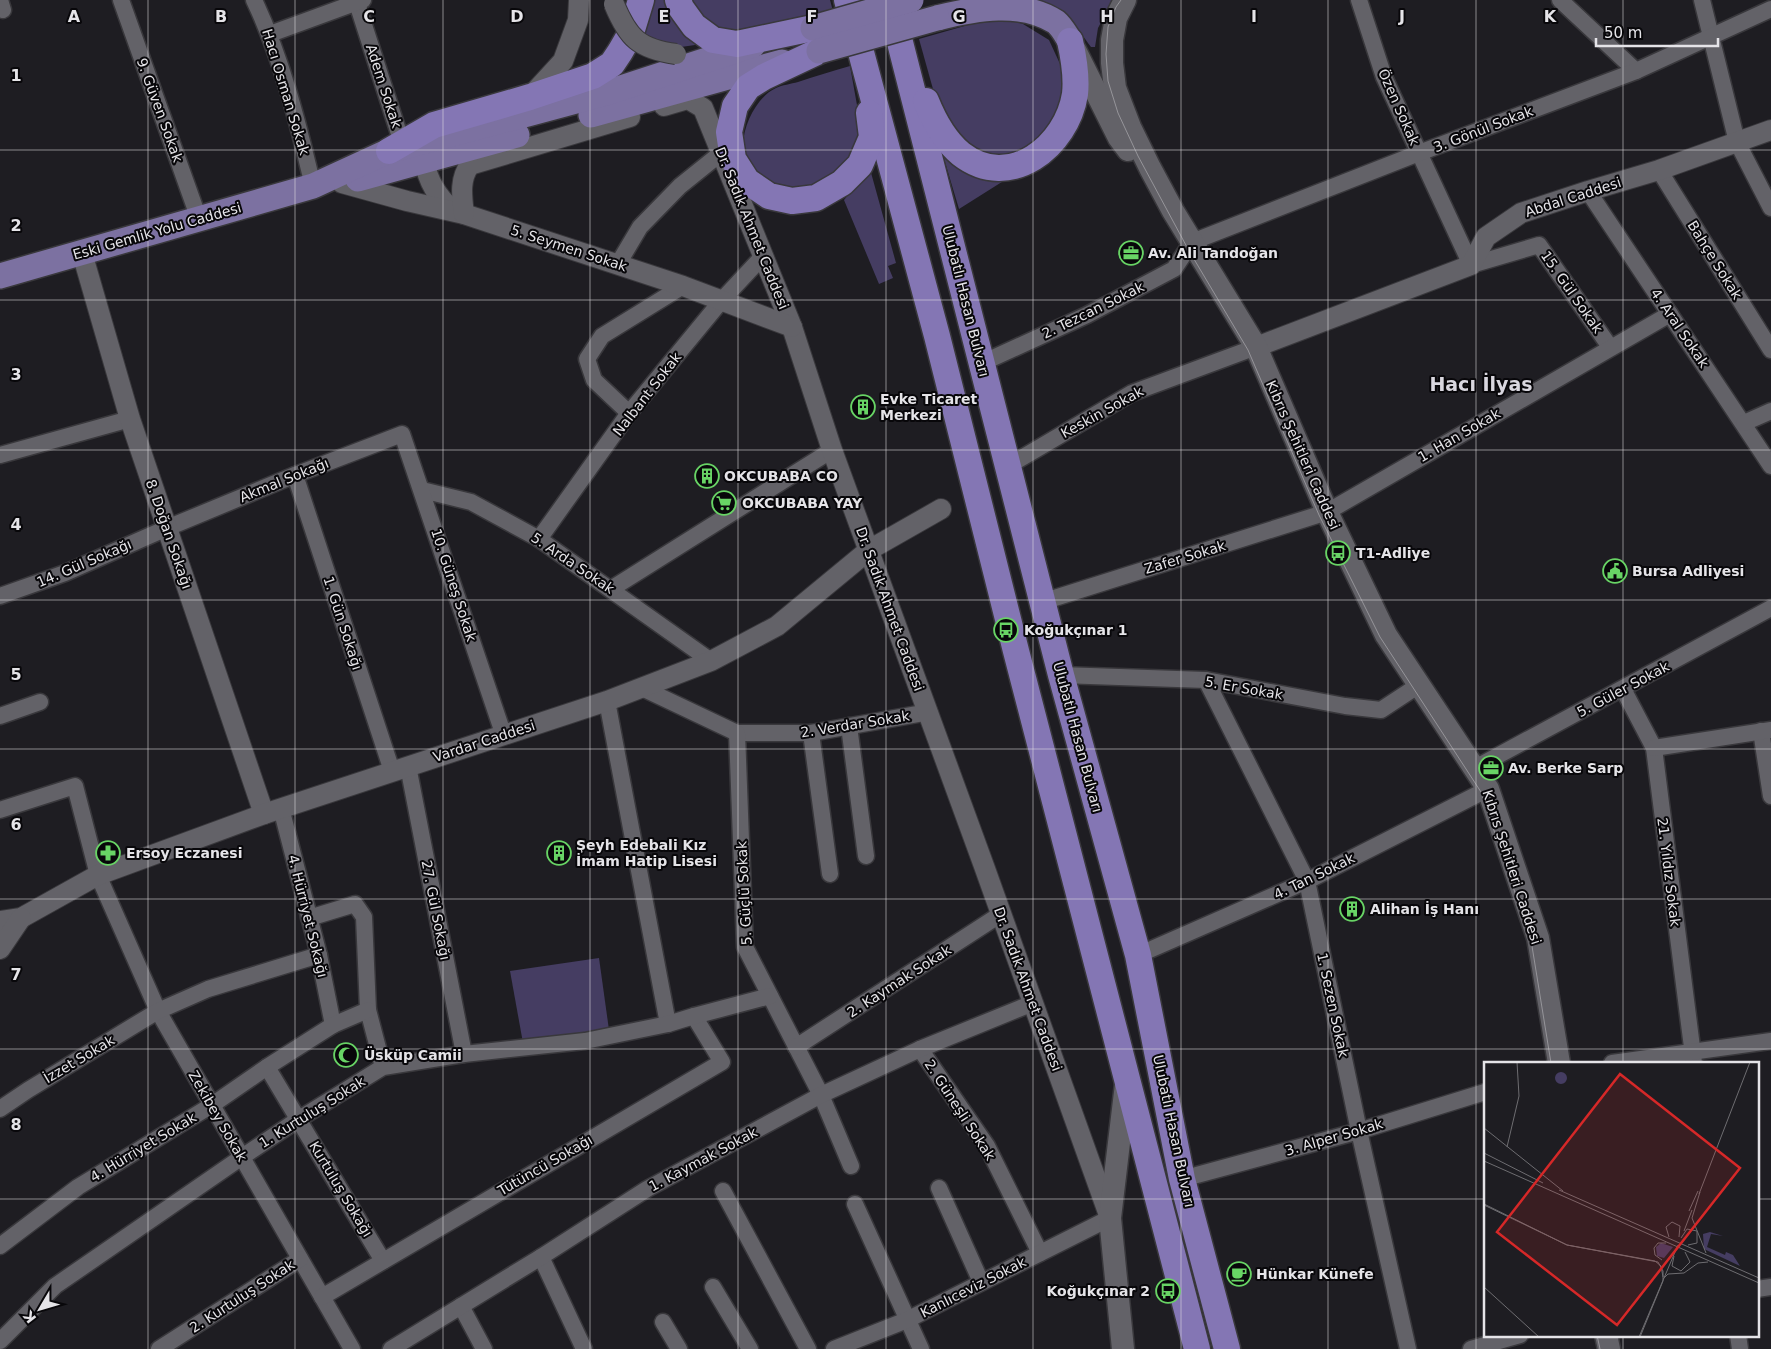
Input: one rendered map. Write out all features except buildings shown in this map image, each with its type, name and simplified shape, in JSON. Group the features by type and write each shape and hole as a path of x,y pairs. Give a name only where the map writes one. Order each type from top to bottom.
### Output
{"highway":[{"path":"395,147 434,125 530,97 593,76 612,64 631,33 641,0"},
{"path":"678,0 681,8 694,26 713,40 737,44 816,39"},
{"path":"889,0 899,40 937,126 962,154 976,163 994,168 1012,167 1030,160 1045,151 1058,136 1069,116 1075,94 1076,70 1070,41"},
{"path":"816,39 748,87 735,106 729,132 734,159 747,182 769,196 792,201 816,198 842,183 860,165 872,137 861,53 847,1"},
{"name":"Ulubatlı Hasan Bulvarı","path":"899,40 1061,675 1138,956 1182,1179 1227,1349"},
{"name":"Ulubatlı Hasan Bulvarı","path":"861,53 939,346 1018,660 1197,1349"},
{"path":"1183,1293 1189,1349"}],"main road":[{"path":"816,39 911,0"},
{"path":"1125,0 1116,18 1112,40 1115,88 1134,135 1173,211"},
{"path":"816,39 937,18 987,6 1010,3 1035,8 1057,22 1070,41 1119,138 1173,211"},
{"name":"Eski Gemlik Yolu Caddesi","path":"313,186 342,183 424,160 816,39"},
{"name":"Eski Gemlik Yolu Caddesi","path":"0,276 313,186 395,147 606,93 727,53 816,39"},
{"name":"Kıbrıs Şehitleri Caddesi","path":"1173,211 1256,347 1327,512 1386,635 1488,788 1538,938 1559,1062"},
{"path":"1110,1218 1127,1079"},
{"name":"Dr. Sadık Ahmet Caddesi","path":"1110,1218 1123,1349"},
{"path":"1606,1336 1609,1349"}],"street":[{"name":"9. Güven Sokak","path":"121,0 198,219"},
{"name":"Hacı Osman Sokak","path":"254,0 270,34 298,126 313,186"},
{"path":"530,97 563,61 578,20 580,0"},
{"name":"Özen Sokak","path":"1359,0 1384,77 1471,265"},
{"path":"1560,0 1636,71"},
{"path":"1702,0 1737,142 1771,208"},
{"path":"270,34 359,1"},
{"name":"Adem Sokak","path":"359,1 395,147"},
{"path":"613,2 622,24 634,38 655,51 676,54 727,53"},
{"name":"3. Gönül Sokak","path":"1192,242 1636,71 1771,9"},
{"name":"Dr. Sadık Ahmet Caddesi","path":"459,213 465,171 470,165 688,99 703,108 792,327 832,450 1110,1218"},
{"name":"Abdal Caddesi","path":"1471,265 1486,237 1521,213 1588,190 1659,170 1771,130"},
{"path":"618,264 640,227 680,186 721,153"},
{"path":"424,160 426,173 432,186 442,200 459,213"},
{"name":"Bahçe Sokak","path":"1659,170 1771,350"},
{"name":"5. Seymen Sokak","path":"342,183 459,213 683,286 792,327"},
{"name":"4. Aral Sokak","path":"1588,190 1771,466"},
{"name":"2. Tezcan Sokak","path":"982,363 1087,315 1174,269 1192,242"},
{"name":"15. Gül Sokak","path":"1471,265 1539,245 1610,347"},
{"name":"8. Doğan Sokağı","path":"82,253 130,419 167,528 272,811"},
{"name":"Nalbant Sokak","path":"539,539 629,413 722,300 763,256"},
{"path":"1256,347 1471,265"},
{"path":"629,413 594,380 587,359 602,336 683,286"},
{"name":"1. Han Sokak","path":"1327,512 1670,314"},
{"name":"Keskin Sokak","path":"1008,466 1132,392 1256,347"},
{"path":"1744,423 1771,411"},
{"path":"0,455 130,419"},
{"name":"Akmal Sokağı","path":"167,528 295,475 402,434"},
{"name":"10. Güneş Sokak","path":"402,434 504,736"},
{"path":"611,589 832,450"},
{"name":"1. Gün Sokağı","path":"295,475 400,768"},
{"name":"5. Arda Sokak","path":"422,490 471,502 539,539 711,661"},
{"name":"Vardar Caddesi","path":"0,921 21,918 98,875 272,811 400,768 504,736 577,709 607,701 711,661 777,626 869,550 941,509"},
{"name":"Zafer Sokak","path":"1042,602 1327,512"},
{"name":"14. Gül Sokağı","path":"0,596 65,573 167,528"},
{"name":"5. Güler Sokak","path":"1475,768 1771,608"},
{"name":"5. Er Sokak","path":"1061,675 1206,680 1345,706 1381,710 1419,685"},
{"name":"1. Sezen Sokak","path":"1206,680 1307,881 1359,1132 1408,1349"},
{"name":"2. Verdar Sokak","path":"642,688 737,733 812,733 928,712"},
{"name":"21. Yıldız Sokak","path":"1623,689 1654,748 1693,1057"},
{"path":"607,701 668,1024"},
{"path":"0,716 40,702"},
{"path":"849,726 866,856"},
{"path":"1654,748 1766,731 1771,796"},
{"name":"5. Güçlü Sokak","path":"737,733 745,947 821,1095 852,1166"},
{"path":"812,733 830,874"},
{"name":"27. Gül Sokağı","path":"400,768 464,1054"},
{"name":"Zekibey Sokak","path":"0,810 75,786 98,875 158,1011 352,1349"},
{"name":"4. Tan Sokak","path":"1138,956 1307,881 1488,788"},
{"name":"4. Hürriyet Sokağı","path":"272,811 309,918 333,1025"},
{"path":"309,918 355,904 364,917 368,1010 383,1067"},
{"name":"2. Kaymak Sokak","path":"796,1047 1001,914"},
{"path":"0,949 21,918"},
{"name":"İzzet Sokak","path":"0,1109 158,1011 208,989 318,955"},
{"name":"1. Kurtuluş Sokak","path":"0,1341 55,1286 242,1157 383,1067 464,1054 585,1040 668,1024 770,996"},
{"name":"1. Kaymak Sokak","path":"391,1349 647,1189 821,1095 920,1049 1033,1003"},
{"name":"4. Hürriyet Sokak","path":"0,1246 78,1187 212,1105 333,1025 368,1010"},
{"name":"Tütüncü Sokağı","path":"322,1297 722,1062 694,1016"},
{"path":"1626,1062 1693,1057 1771,1041"},
{"name":"2. Güneşli Sokak","path":"920,1049 987,1146 1040,1253"},
{"name":"Kurtuluş Sokağı","path":"267,1067 383,1261"},
{"name":"3. Alper Sokak","path":"1182,1179 1359,1132 1484,1092"},
{"path":"939,1188 981,1282"},
{"path":"724,1191 808,1349"},
{"path":"855,1204 921,1349"},
{"name":"Kanlıceviz Sokak","path":"834,1349 907,1320 1110,1218"},
{"path":"541,1257 584,1349"},
{"name":"2. Kurtuluş Sokak","path":"159,1349 300,1259"},
{"path":"713,1287 750,1349"},
{"path":"1758,1289 1771,1287"},
{"path":"462,1306 484,1349"},
{"path":"663,1322 679,1349"},
{"path":"1471,1349 1516,1336"},
{"path":"1738,1336 1740,1349"}],"shaded area":[{"path":"649,0 668,0 694,39 695,45 681,47 638,36"},
{"path":"690,0 830,0 834,15 739,35 708,24"},
{"path":"1040,0 1113,0 1098,28 1095,47 1091,47 1075,25 1057,9"},
{"path":"989,19 1005,19 1023,24 1049,40 1066,77 1065,98 1048,133 1012,157 971,153 938,107 919,39"},
{"path":"850,66 862,133 859,147 832,183 782,192 757,173 746,158 744,139 749,118 761,100 776,88"},
{"path":"942,152 963,171 977,177 1005,180 959,209"},
{"path":"870,169 896,263 888,266 893,278 879,284 844,200"},
{"path":"599,958 609,1030 523,1043 510,971"}],"tram line":[{"path":"1121,0 1108,27 1106,54 1108,81 1118,113 1138,156 1188,249 1248,350 1319,515 1380,637 1481,792 1531,940 1551,1062"},
{"path":"1597,1336 1600,1349"}],"place":[{"name":"Av. Ali Tandoğan","path":"1131,253"},
{"name":"Evke Ticaret Merkezi","path":"863,407"},
{"name":"OKCUBABA CO","path":"707,476"},
{"name":"OKCUBABA YAY","path":"724,503"},
{"name":"T1-Adliye","path":"1338,553"},
{"name":"Bursa Adliyesi","path":"1615,571"},
{"name":"Koğukçınar 1","path":"1006,630"},
{"name":"Av. Berke Sarp","path":"1491,768"},
{"name":"Ersoy Eczanesi","path":"108,853"},
{"name":"Şeyh Edebali Kız İmam Hatip Lisesi","path":"559,853"},
{"name":"Alihan İş Hanı","path":"1352,909"},
{"name":"Üsküp Camii","path":"346,1055"},
{"name":"Hünkar Künefe","path":"1239,1274"},
{"name":"Koğukçınar 2","path":"1168,1291"}],"district":[{"name":"Hacı İlyas","path":"1481,384"}]}
